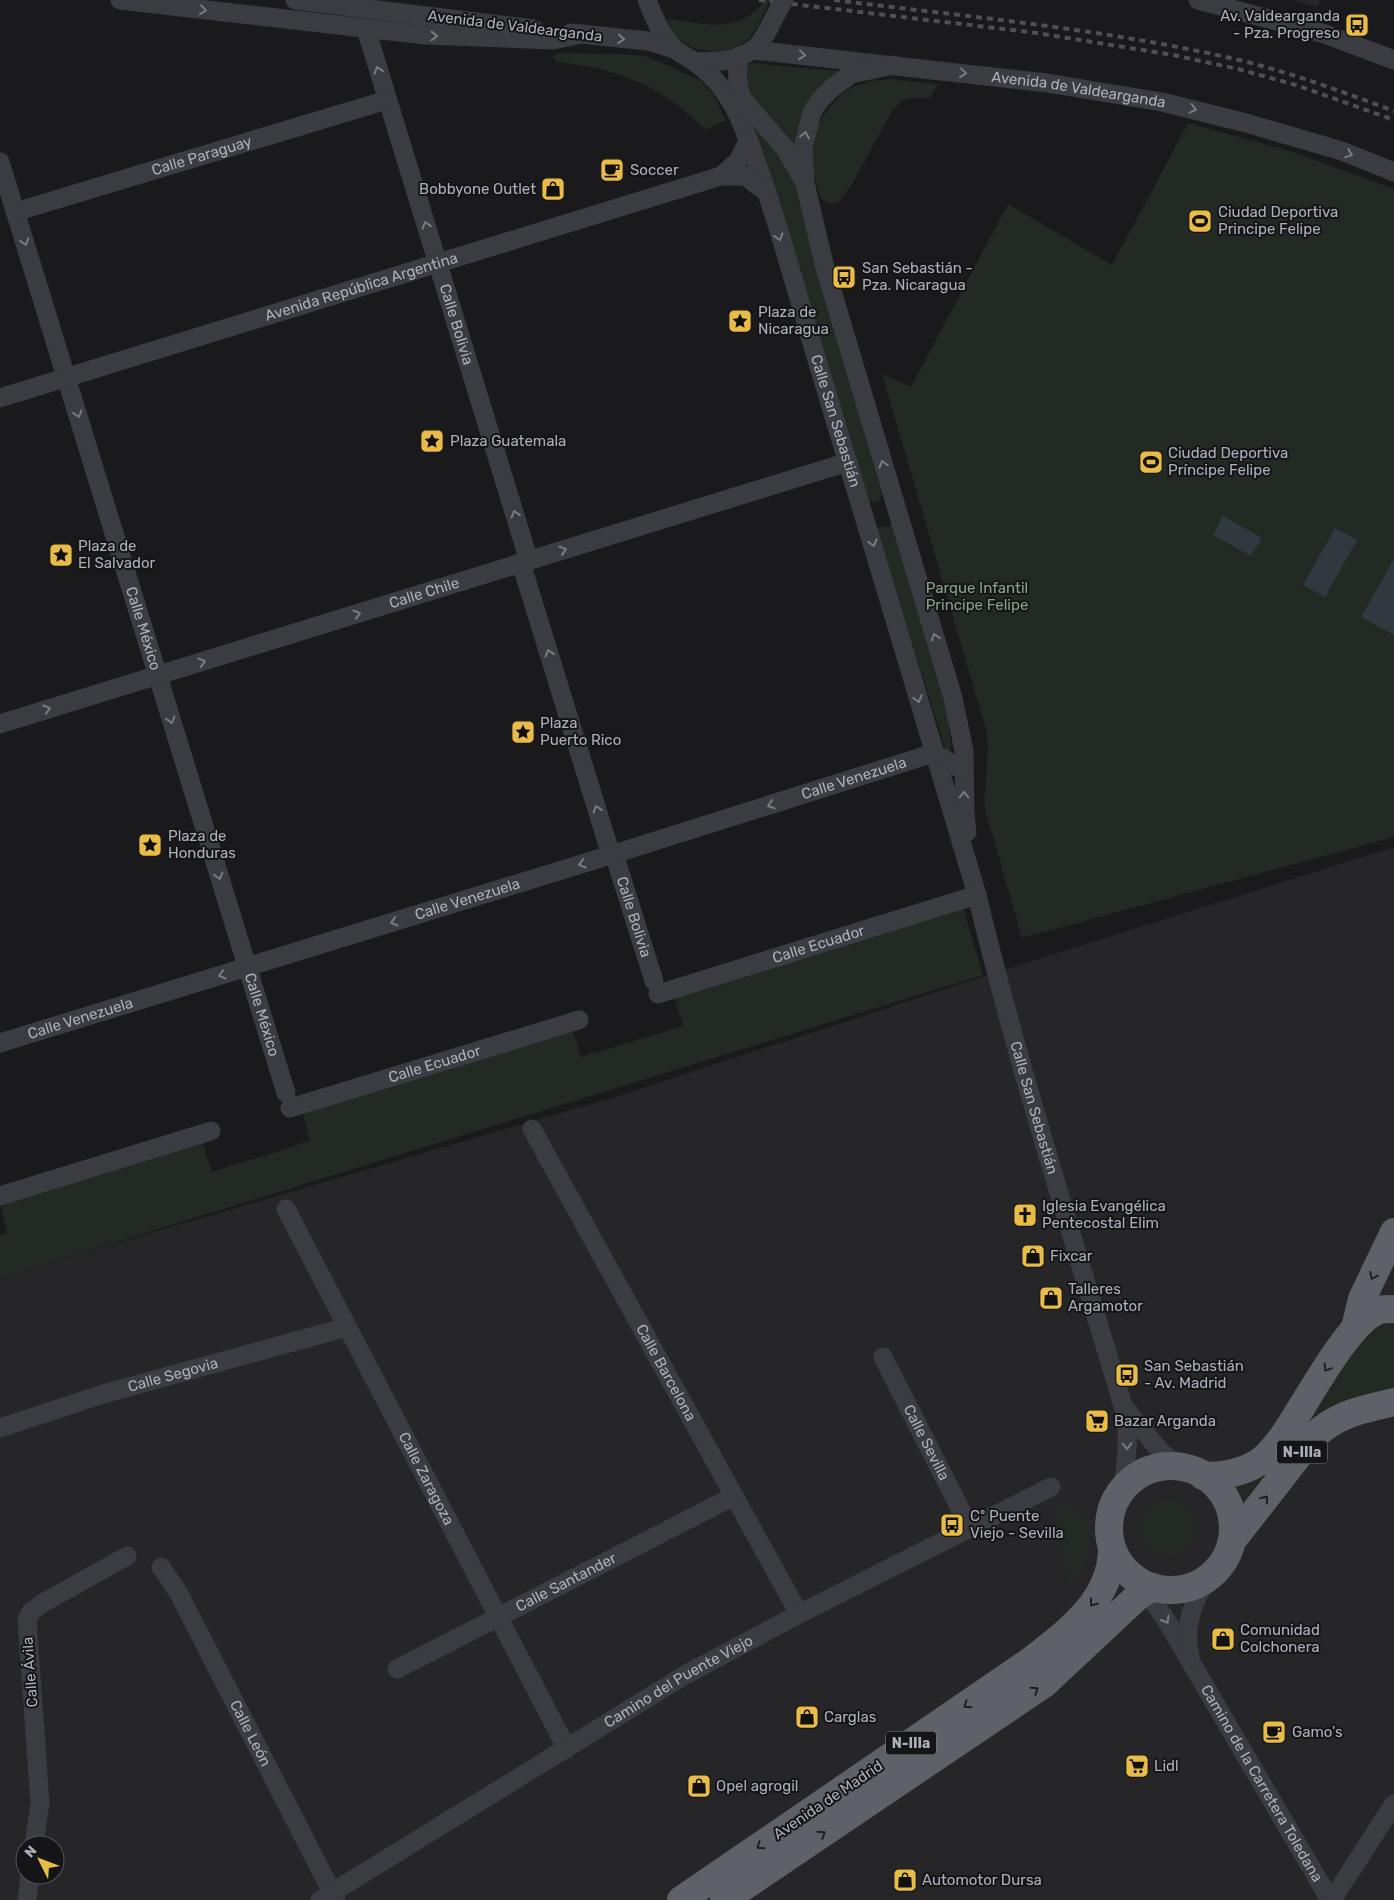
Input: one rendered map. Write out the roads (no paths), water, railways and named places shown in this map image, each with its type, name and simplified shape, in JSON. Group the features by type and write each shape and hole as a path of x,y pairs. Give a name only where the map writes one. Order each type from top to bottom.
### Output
{"highway":[{"name":"N-IIIa","path":"1355,1328 1362,1299 1394,1232"},
{"name":"N-IIIa","path":"1394,1309 1380,1310 1367,1317 1355,1328 1344,1341 1293,1423 1274,1448 1256,1464 1240,1472 1222,1476 1192,1473 1163,1466 1151,1468 1136,1475 1123,1486 1108,1511 1108,1536 1112,1550 1120,1564 1145,1586 1175,1591 1189,1588 1205,1581 1225,1561 1235,1537 1313,1437 1325,1425 1352,1412 1394,1402"},
{"path":"1192,1473 1214,1484 1226,1501 1234,1522 1235,1537"},
{"name":"Avenida de Madrid","path":"680,1900 1021,1668 1060,1638 1085,1614 1099,1595 1107,1577 1112,1550"},
{"name":"Avenida de Madrid","path":"724,1900 1044,1684 1145,1586"}],"street":[{"path":"120,0 425,35 553,40 582,34"},
{"name":"Avenida de Valdearganda","path":"295,0 648,41 674,49"},
{"path":"784,0 765,34 746,53 736,79 738,90 743,100 786,148 805,183"},
{"path":"1198,0 1325,34 1394,60"},
{"path":"648,4 674,49"},
{"name":"Calle Bolivia","path":"366,29 613,855 656,987"},
{"name":"Calle San Sebastián","path":"674,49 695,62 716,80 729,98 742,124 765,191 977,895 993,960 1038,1118 1123,1406 1126,1417 1128,1445 1123,1486"},
{"path":"695,62 719,62 746,53"},
{"name":"Avenida de Valdearganda","path":"746,53 893,65 1047,83 1162,102 1246,122 1333,149 1394,172"},
{"path":"805,183 803,148 812,112 820,100 851,74 893,65"},
{"name":"Calle Paraguay","path":"15,212 387,100"},
{"name":"Avenida República Argentina","path":"721,176 738,161 748,141"},
{"name":"Calle México","path":"0,162 288,1100"},
{"name":"Avenida República Argentina","path":"0,398 721,176 745,176 765,191"},
{"name":"Calle San Sebastián","path":"805,183 824,264 953,698 964,750 964,814 977,895"},
{"name":"Calle Chile","path":"0,724 848,462"},
{"path":"862,509 872,515 880,515 887,512 894,501"},
{"path":"934,753 964,771"},
{"name":"Calle Venezuela","path":"0,1043 613,855 934,753"},
{"name":"Calle Ecuador","path":"656,987 977,895"},
{"name":"Calle Ecuador","path":"288,1100 579,1020"},
{"name":"Calle Barcelona","path":"532,1129 799,1614"},
{"path":"0,1196 211,1131"},
{"name":"Calle Zaragoza","path":"286,1210 567,1749"},
{"name":"Calle Segovia","path":"0,1428 103,1394 347,1327"},
{"name":"Calle Sevilla","path":"883,1357 970,1528"},
{"path":"1123,1406 1161,1452 1192,1473"},
{"name":"Camino del Puente Viejo","path":"329,1897 685,1675 799,1614 1051,1487"},
{"name":"Calle Santander","path":"397,1669 734,1496"},
{"name":"Calle Ávila","path":"35,1835 40,1803 27,1620 31,1612 43,1603 127,1556"},
{"name":"Calle León","path":"161,1567 178,1592 329,1897"},
{"name":"Camino de la Carretera Toledana","path":"1193,1668 1188,1643 1188,1621 1190,1611 1205,1581"},
{"name":"Camino de la Carretera Toledana","path":"1145,1586 1331,1900"},
{"path":"1331,1900 1394,1804"},
{"path":"27,1900 29,1885"}],"railway":[{"path":"759,0 1037,33 1173,55 1238,69 1296,85 1394,120"},
{"path":"834,0 1038,25 1189,49 1278,71 1394,111"}],"place":[{"name":"Av. Valdearganda - Pza. Progreso","path":"1357,25"},
{"name":"Soccer","path":"612,170"},
{"name":"Bobbyone Outlet","path":"553,189"},
{"name":"Ciudad Deportiva Principe Felipe","path":"1200,221"},
{"name":"San Sebastián - Pza. Nicaragua","path":"844,277"},
{"name":"Plaza de Nicaragua","path":"740,321"},
{"name":"Plaza Guatemala","path":"432,441"},
{"name":"Ciudad Deportiva Príncipe Felipe","path":"1151,462"},
{"name":"Plaza de El Salvador","path":"61,555"},
{"name":"Plaza Puerto Rico","path":"523,732"},
{"name":"Plaza de Honduras","path":"150,845"},
{"name":"Iglesia Evangélica Pentecostal Elim","path":"1025,1215"},
{"name":"Fixcar","path":"1033,1256"},
{"name":"Talleres Argamotor","path":"1051,1298"},
{"name":"San Sebastián - Av. Madrid","path":"1127,1375"},
{"name":"Bazar Arganda","path":"1097,1421"},
{"name":"Cº Puente Viejo - Sevilla","path":"952,1525"},
{"name":"Comunidad Colchonera","path":"1223,1639"},
{"name":"Carglas","path":"807,1717"},
{"name":"Gamo's","path":"1274,1732"},
{"name":"Lidl","path":"1137,1766"},
{"name":"Opel agrogil","path":"699,1786"},
{"name":"Automotor Dursa","path":"905,1880"}],"park label":[{"name":"Parque Infantil Principe Felipe","path":"977,596"}]}
